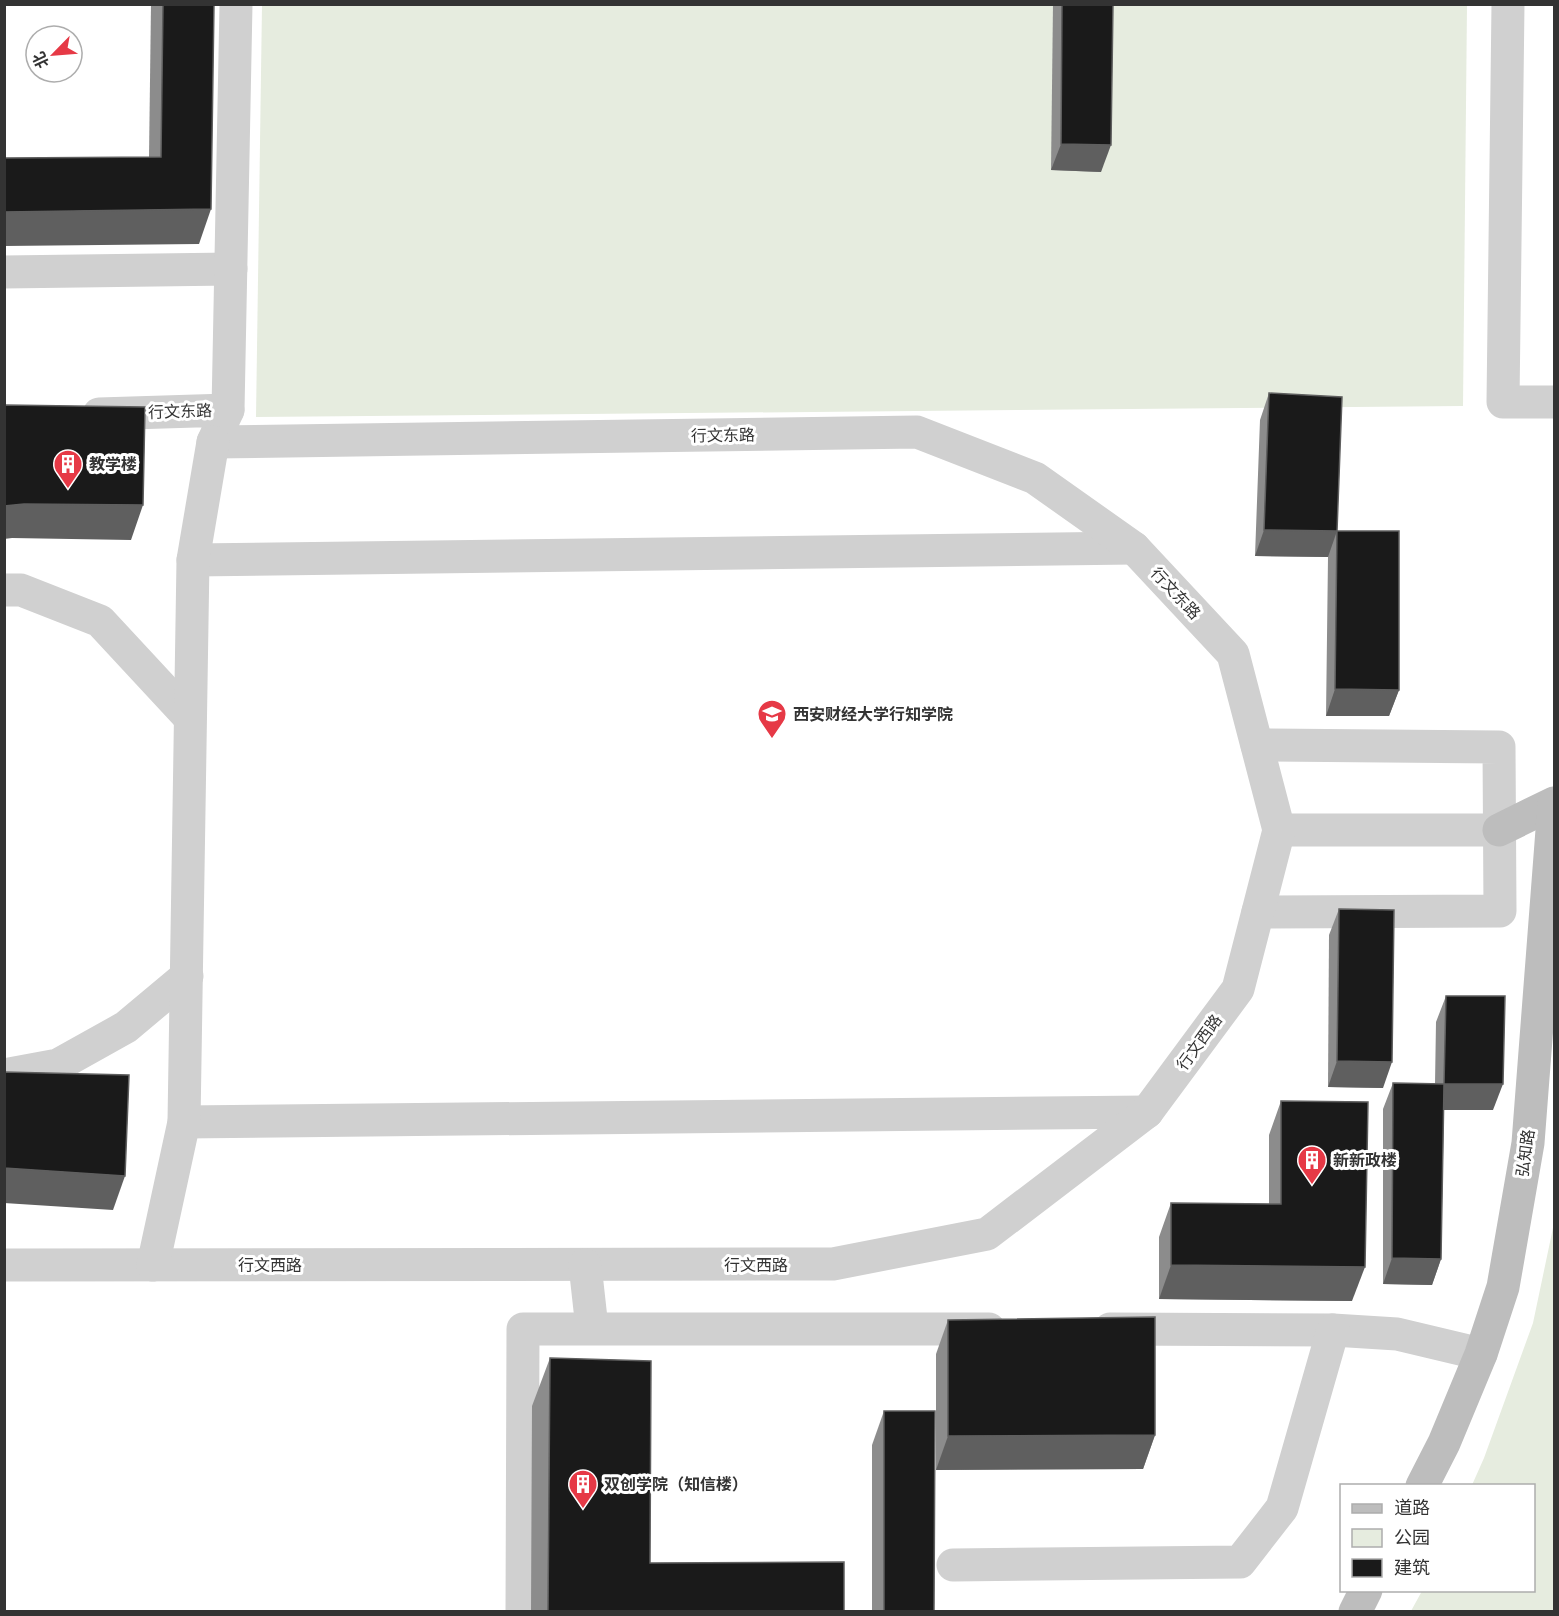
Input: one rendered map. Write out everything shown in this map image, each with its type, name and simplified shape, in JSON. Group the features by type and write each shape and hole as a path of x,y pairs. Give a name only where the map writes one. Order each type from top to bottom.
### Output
{"street":[{"path":"228,410 236,4"},
{"path":"1508,4 1503,402 1554,402"},
{"path":"4,272 231,269"},
{"name":"行文东路","path":"75,415 228,410 213,442 917,432 1035,478 1134,548 1233,654 1279,830"},
{"path":"153,1265 184,1122 193,560 213,442"},
{"path":"193,560 1134,548"},
{"path":"4,590 21,590 100,621 190,718"},
{"path":"1257,745 1499,747 1500,911 1258,912"},
{"path":"1499,830 1554,803"},
{"name":"弘知路","path":"1423,1484 1444,1443 1480,1354 1503,1287 1528,1143 1553,840 1554,803"},
{"path":"1279,830 1499,830 1553,840"},
{"name":"行文西路","path":"4,1265 833,1264 987,1234 1147,1112 1238,989 1279,830"},
{"path":"4,1075 58,1065 126,1027 187,976"},
{"path":"184,1122 1147,1112"},
{"path":"585,1265 592,1328"},
{"path":"522,1611 524,1329 1022,1329"},
{"path":"1082,1329 1333,1330 1397,1334 1480,1354"},
{"path":"953,1565 1240,1562 1282,1508 1333,1330"},
{"path":"1355,1611 1365,1592"}],"green space":[{"path":"262,5 1467,5 1463,406 256,417"},
{"path":"1554,1223 1554,1611 1411,1611 1421,1592 1535,1592 1535,1484 1472,1484 1533,1323"}],"building":[{"path":"163,4 214,4 211,209 4,212 4,158 161,157"},
{"path":"1062,4 1113,4 1111,145 1061,144"},
{"path":"1269,393 1342,397 1337,531 1264,530"},
{"path":"4,405 145,407 143,505 24,504 4,506"},
{"path":"1337,531 1399,531 1399,690 1335,689"},
{"path":"1339,909 1394,910 1392,1062 1337,1061"},
{"path":"1446,996 1505,996 1503,1084 1444,1084"},
{"path":"4,1072 129,1075 125,1176 4,1168"},
{"path":"1393,1083 1444,1084 1441,1259 1392,1258"},
{"name":"新新政楼","path":"1281,1101 1368,1102 1365,1267 1171,1265 1171,1203 1281,1204"},
{"path":"1155,1317 1155,1435 948,1436 948,1320"},
{"path":"550,1358 651,1361 650,1563 844,1562 844,1611 548,1611"},
{"path":"884,1411 935,1411 934,1611 884,1611"}],"place":[{"name":"教学楼","path":"68,490"},
{"name":"西安财经大学行知学院","path":"772,740"},
{"name":"新新政楼","path":"1312,1186"},
{"name":"双创学院（知信楼）","path":"583,1510"}]}
